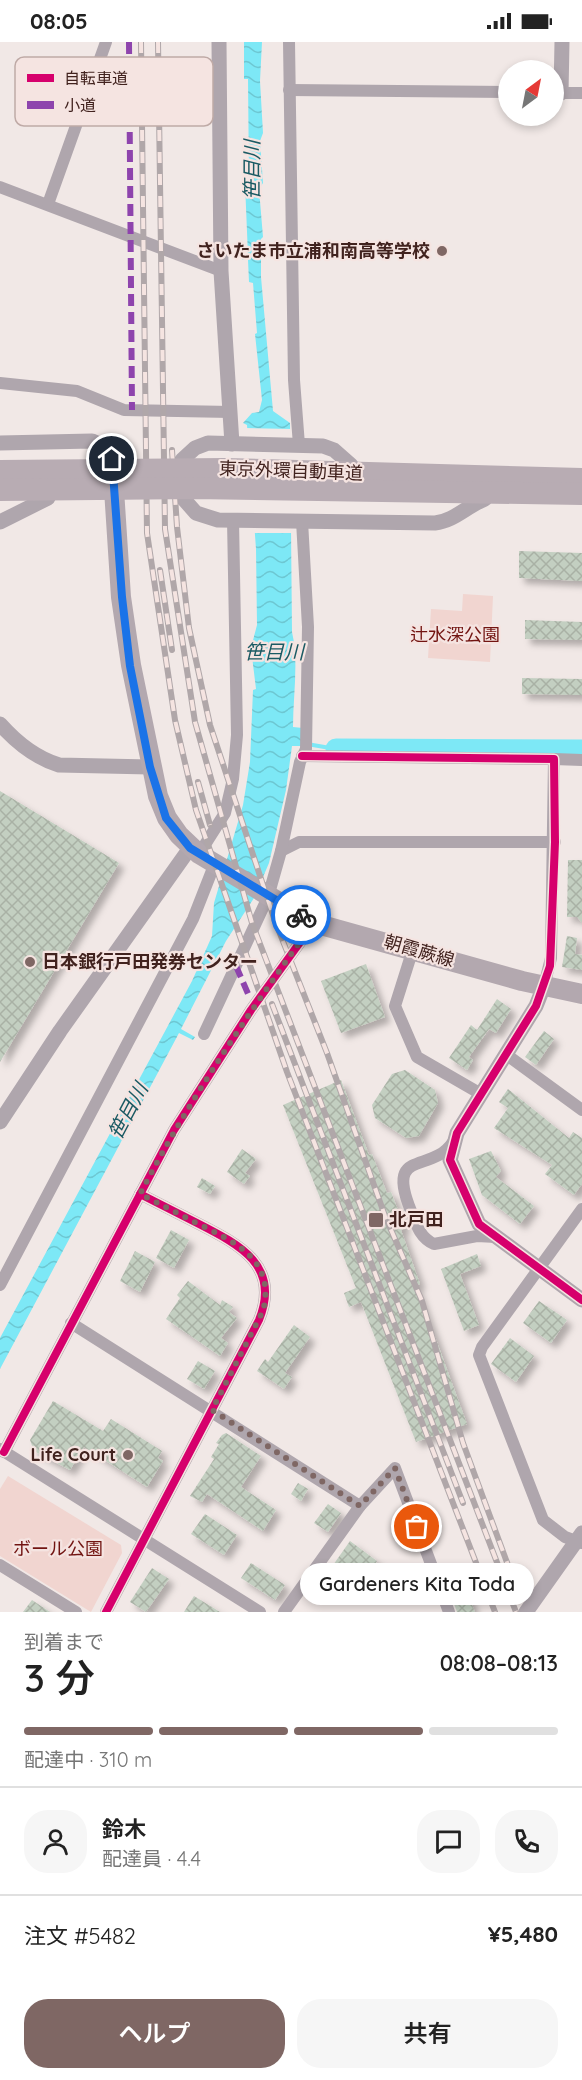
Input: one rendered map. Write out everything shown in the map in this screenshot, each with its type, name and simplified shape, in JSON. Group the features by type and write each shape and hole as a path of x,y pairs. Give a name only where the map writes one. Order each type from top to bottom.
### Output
{"highway":[{"path":"0,462 134,468"},
{"name":"東京外環自動車道","path":"0,471 134,468 582,478"},
{"name":"東京外環自動車道","path":"0,490 195,488 582,494"}],"main road":[{"name":"朝霞蕨線","path":"112,459 122,597 130,666 150,767 166,818 207,858 265,895 314,922 544,986 582,994"}],"street":[{"path":"101,57 106,42"},
{"path":"218,42 221,271 231,412 237,444"},
{"path":"289,42 297,446"},
{"path":"560,60 562,42"},
{"path":"289,90 498,92"},
{"path":"564,93 582,93"},
{"path":"48,204 76,126"},
{"path":"0,187 221,271"},
{"path":"0,383 77,391 124,410 231,412"},
{"path":"0,443 92,441 106,447 112,459"},
{"path":"182,460 202,446 237,444 323,446 334,450 351,465"},
{"path":"181,496 187,506 207,518 435,523 447,522 470,505 485,499"},
{"path":"0,522 48,498"},
{"path":"0,1285 193,919 207,858 225,813 233,779 237,735 238,520"},
{"path":"204,1034 265,895 281,851 302,756 306,748 309,627 299,521"},
{"path":"0,724 30,751 59,765 150,767"},
{"path":"302,756 582,760"},
{"path":"496,1237 464,1239 441,1244 424,1239 402,1187 405,1172 409,1167 444,1153 454,1142 536,1006 544,986 551,958 555,842 554,759"},
{"path":"281,851 299,842 555,842"},
{"path":"0,1122 60,1031 207,858"},
{"path":"260,1612 2,1451 174,1130 251,1010 314,922"},
{"path":"413,949 395,1006 417,1057 481,1094"},
{"path":"507,1055 582,1110"},
{"path":"454,1142 450,1160 479,1224 582,1300"},
{"path":"106,1612 263,1311 266,1300 264,1279 259,1267 237,1245 140,1194"},
{"path":"464,1239 472,1226 471,1209"},
{"path":"580,1538 565,1537 543,1520 479,1355 582,1209"},
{"path":"71,1323 212,1410 360,1506"},
{"path":"284,1612 360,1506 395,1468 449,1612"},
{"path":"526,1612 580,1538"},
{"path":"0,1565 76,1612"}],"green space":[{"name":"辻水深公園","path":"463,594 493,596 490,662 428,658 431,609 462,611"},
{"name":"ボール公園","path":"8,1476 121,1545 122,1553 91,1612 0,1556 0,1489"}],"water":[{"name":"笹目川","path":"244,42 262,42 260,81 263,133 260,141 263,183 259,189 263,237 261,239 261,277 273,411 290,423 292,632 295,667 293,727 303,728 301,746 292,746 286,790 269,863 254,898 226,941 181,1029 195,1037 193,1040 179,1033 0,1369 0,1338 192,981 212,936 214,903 243,805 250,762 253,690 256,689 251,648 257,625 256,549 247,425 243,423 252,413 259,412 262,400 255,334 257,333 253,283 249,282 248,260 242,260 242,257 248,256 245,183 249,182 248,79 244,79"}],"pier":[{"path":"244,428 293,429 295,533 251,533"}],"building":[{"path":"519,551 582,553 582,581 519,578"},
{"path":"525,620 582,622 582,640 525,639"},
{"path":"522,678 582,679 582,695 522,694"},
{"name":"日本銀行戸田発券センター","path":"0,791 119,863 0,1062"},
{"path":"568,860 582,860 582,923 577,917 567,917"},
{"path":"567,936 577,938 575,954 582,955 582,970 562,967"},
{"path":"366,964 385,1017 341,1033 321,981"},
{"path":"497,999 511,1009 496,1033 489,1029 469,1057 473,1060 467,1070 449,1058 471,1025 477,1030"},
{"path":"544,1031 554,1039 536,1065 525,1057"},
{"path":"405,1070 435,1090 438,1103 419,1136 406,1138 375,1118 372,1105 392,1074"},
{"path":"341,1080 369,1155 372,1154 387,1193 391,1192 405,1228 401,1230 420,1284 416,1285 467,1424 416,1442 361,1302 349,1307 344,1293 356,1288 283,1105"},
{"path":"508,1089 569,1138 573,1132 582,1138 582,1184 574,1195 545,1174 552,1165 494,1128 508,1108 499,1102"},
{"path":"242,1149 256,1159 245,1173 250,1176 244,1184 227,1172"},
{"path":"491,1151 501,1171 496,1177 534,1206 520,1224 482,1195 469,1159"},
{"path":"202,1178 215,1186 210,1194 197,1187"},
{"path":"171,1230 189,1240 174,1268 156,1258"},
{"path":"135,1251 155,1262 140,1292 120,1281"},
{"path":"477,1254 481,1266 460,1274 479,1325 464,1331 441,1269"},
{"path":"188,1281 220,1305 222,1300 233,1307 229,1312 237,1318 221,1338 228,1343 220,1356 166,1319 180,1298 177,1295"},
{"path":"539,1301 567,1320 551,1343 523,1323"},
{"path":"294,1325 310,1337 285,1373 292,1377 284,1389 257,1371 265,1359 268,1362"},
{"path":"510,1338 534,1356 516,1382 491,1364"},
{"path":"198,1361 215,1371 204,1389 187,1379"},
{"path":"53,1401 103,1431 111,1419 162,1451 158,1458 163,1461 147,1487 84,1447 70,1470 34,1451 30,1440"},
{"path":"226,1433 261,1456 241,1487 276,1510 263,1531 207,1494 202,1502 190,1496 214,1459 211,1457 219,1444 216,1443"},
{"path":"298,1483 308,1489 301,1501 291,1494"},
{"path":"328,1504 341,1513 328,1532 314,1523"},
{"path":"205,1514 237,1535 224,1555 191,1534"},
{"path":"350,1541 377,1561 359,1589 331,1568"},
{"path":"251,1563 285,1585 275,1600 241,1578"},
{"path":"152,1568 169,1579 146,1612 130,1602"},
{"path":"461,1578 475,1612 457,1612 447,1584"},
{"path":"194,1596 220,1612 184,1612"},
{"path":"32,1600 50,1612 23,1612"}],"waterway":[{"path":"307,744 336,749"},
{"path":"336,749 582,750"}],"railway":[{"path":"141,42 141,57"},
{"path":"158,42 158,57"},
{"path":"142,126 147,533 175,720 196,810 287,1072 495,1612"},
{"path":"159,126 165,529 195,722 252,923 516,1612"},
{"path":"172,450 177,527 189,628 210,725 275,921 327,1053 385,1216 422,1301 463,1443 512,1576"},
{"path":"160,570 172,650"},
{"path":"198,782 210,825"},
{"path":"272,1004 463,1503"}],"marked path":[{"path":"129,42 129,57"},
{"path":"130,126 132,410"},
{"path":"236,966 249,996"}],"cycle path":[{"path":"302,756 554,759 555,842 550,966 536,1006 457,1133 450,1160 479,1224 582,1300"},
{"path":"4,1452 174,1130 251,1010 314,923"},
{"path":"106,1612 259,1320 264,1301 265,1285 260,1271 242,1249 140,1194"}],"way so far":[{"path":"301,915 314,922 251,1010 174,1130 140,1194 224,1236 250,1255 264,1279 266,1300 263,1311 212,1410 360,1506 395,1468 417,1527"}],"place":[{"name":"さいたま市立浦和南高等学校","path":"442,251"},
{"name":"日本銀行戸田発券センター","path":"30,962"},
{"name":"北戸田","path":"376,1220"},
{"name":"Life Court","path":"128,1455"},
{"name":"Gardeners Kita Toda","path":"417,1527"}],"route":[{"path":"112,459 122,597 130,666 150,767 166,818 190,848 301,915"}]}
